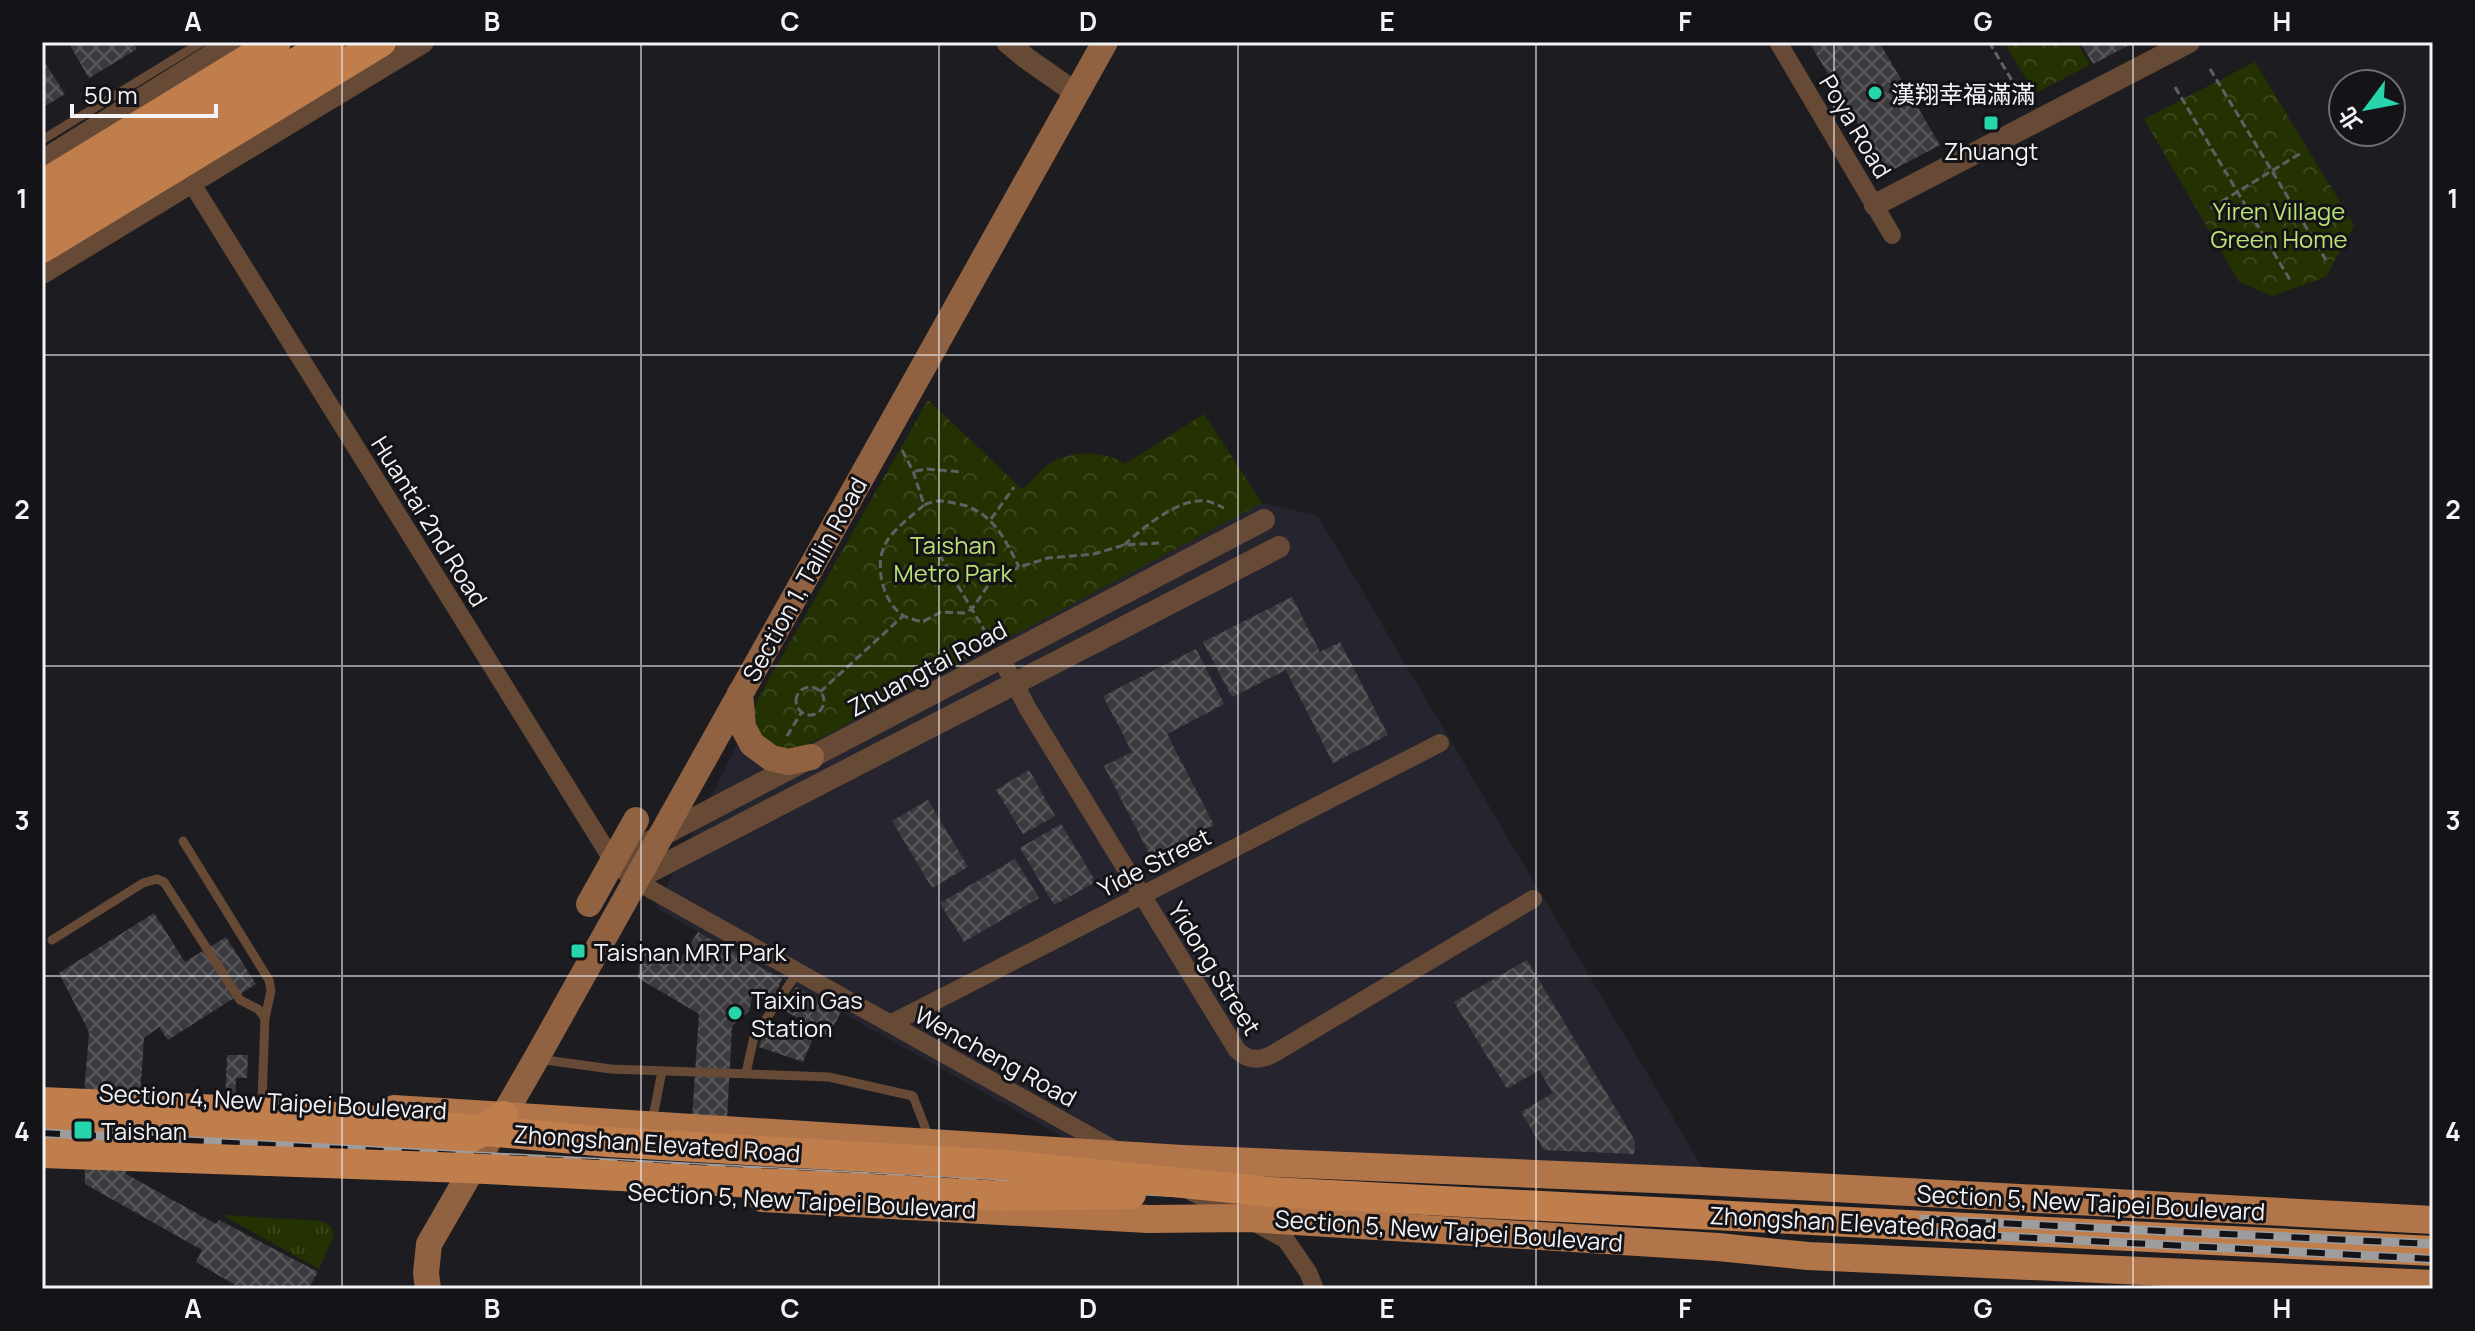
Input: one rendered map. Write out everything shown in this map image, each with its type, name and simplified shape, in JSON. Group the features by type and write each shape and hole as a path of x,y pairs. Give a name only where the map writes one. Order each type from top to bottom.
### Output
{"highway":[{"path":"42,185 276,42"},
{"path":"42,215 330,42"},
{"path":"42,248 381,42"},
{"name":"Zhongshan Elevated Road","path":"42,1102 289,1113 608,1142 1005,1165 1272,1192 2433,1251"},
{"path":"42,1128 451,1148 503,1116"},
{"path":"451,1148 465,1181"},
{"name":"Zhongshan Elevated Road","path":"42,1153 466,1168 1005,1196 1272,1192"}],"main road":[{"name":"Section 1, Tailin Road","path":"428,1289 429,1244 536,1059 1105,42"},
{"path":"740,693 743,727 752,744 771,758 788,762 811,757"},
{"path":"589,904 636,820"},
{"name":"Section 4, New Taipei Boulevard","path":"42,1088 503,1116"},
{"name":"Section 5, New Taipei Boulevard","path":"503,1116 1125,1156 2433,1220"},
{"path":"836,1202 853,1192 860,1172 858,1162 841,1137"},
{"path":"42,1166 465,1181"},
{"name":"Section 5, New Taipei Boulevard","path":"465,1181 1148,1219 1247,1218 1808,1256 2433,1284"},
{"path":"1744,1250 1723,1222 1721,1205 1730,1193 1764,1185"}],"street":[{"path":"42,161 232,42"},
{"path":"42,273 423,42"},
{"path":"1007,42 1076,93"},
{"name":"Poya Road","path":"1778,42 1892,235"},
{"path":"1875,205 2189,42"},
{"name":"Huantai 2nd Road","path":"191,182 613,861 634,880"},
{"name":"Zhuangtai Road","path":"613,861 1264,520"},
{"path":"634,880 1279,547"},
{"name":"Yidong Street","path":"1001,658 1142,895 1244,1057 1263,1059 1273,1054 1533,899"},
{"name":"Yide Street","path":"890,1024 1440,743"},
{"name":"Wencheng Road","path":"634,880 1170,1181 1286,1240 1308,1272 1315,1289"}],"lane":[{"path":"42,140 202,42"},
{"path":"1264,520 1279,547"},
{"path":"183,841 269,980 271,991 265,1018 262,1101"},
{"path":"52,940 143,883 157,879 170,889 240,1000 258,1009 265,1018"},
{"path":"746,1073 754,1037 797,973"},
{"path":"536,1059 611,1069 829,1077 913,1096 931,1143"},
{"path":"652,1125 662,1071"}],"path":[{"path":"1989,42 2036,121"},
{"path":"2210,69 2326,260"},
{"path":"2175,87 2290,280"},
{"path":"2211,208 2301,153"},
{"path":"902,450 913,471 924,505"},
{"path":"913,471 963,472"},
{"path":"991,519 1014,487"},
{"path":"1019,567 991,519 966,505 936,499 924,505 888,539 880,554 880,569 887,597 903,616 922,622 941,612 964,613 972,609 989,584 1019,567 1048,558 1094,554 1124,545 1159,543"},
{"path":"1124,545 1149,523 1185,505 1205,501 1224,508"},
{"path":"933,544 986,633"},
{"path":"820,692 903,616"},
{"path":"808,687 820,692 824,704 819,712 811,716 801,713 796,705 799,691 808,687"},
{"path":"787,736 801,713"}],"shaded area":[{"path":"1262,503 1318,516 1704,1170 1068,1140 656,908 751,716 802,748"}],"green space":[{"path":"2004,42 2077,42 2090,65 2035,93"},
{"name":"Yiren Village Green Home","path":"2255,62 2354,225 2326,277 2272,296 2239,282 2144,119"},
{"name":"Taishan Metro Park","path":"928,400 1022,489 1045,467 1063,457 1096,454 1125,464 1204,414 1262,503 802,748 788,751 769,748 751,716 757,700"},
{"path":"222,1215 322,1221 331,1226 334,1235 319,1269"}],"building":[{"path":"68,42 133,42 137,49 89,78"},
{"name":"漢翔幸福滿滿","path":"1809,42 1879,42 1940,145 1887,173"},
{"path":"2080,42 2135,42 2093,64"},
{"path":"42,58 65,94 42,108"},
{"path":"1292,597 1320,652 1340,642 1388,735 1333,763 1286,670 1232,697 1203,642"},
{"path":"1196,649 1224,704 1167,734 1214,825 1151,857 1104,766 1132,752 1103,696"},
{"path":"1029,770 1055,816 1023,834 996,790"},
{"path":"928,800 968,867 932,888 892,821"},
{"path":"1061,824 1096,882 1054,905 1020,848"},
{"path":"1015,859 1039,898 964,942 940,903"},
{"path":"154,913 185,962 226,937 256,984 168,1040 159,1027 144,1038 140,1098 225,1103 227,1055 248,1055 247,1078 236,1078 235,1104 127,1165 126,1174 216,1224 219,1220 318,1272 308,1289 242,1289 196,1262 202,1250 85,1184 84,1095 89,1032 59,973"},
{"path":"698,932 782,979 771,1004 753,993 749,1011 732,1026 727,1122 692,1119 699,1014 638,978 640,957 645,952 655,948 681,958"},
{"path":"1527,960 1635,1141 1634,1154 1544,1150 1521,1112 1553,1093 1539,1070 1507,1089 1454,1002"},
{"path":"796,987 841,1012 828,1036 782,1009"},
{"path":"766,1023 813,1038 803,1062 759,1047"}],"railway":[{"path":"42,1133 2433,1259"},
{"path":"1788,1213 2433,1244"}],"place":[{"name":"漢翔幸福滿滿","path":"1875,93"},
{"name":"Zhuangt","path":"1991,123"},
{"name":"Taishan MRT Park","path":"578,951"},
{"name":"Taixin Gas Station","path":"735,1013"},
{"name":"Taishan","path":"83,1130"}]}
